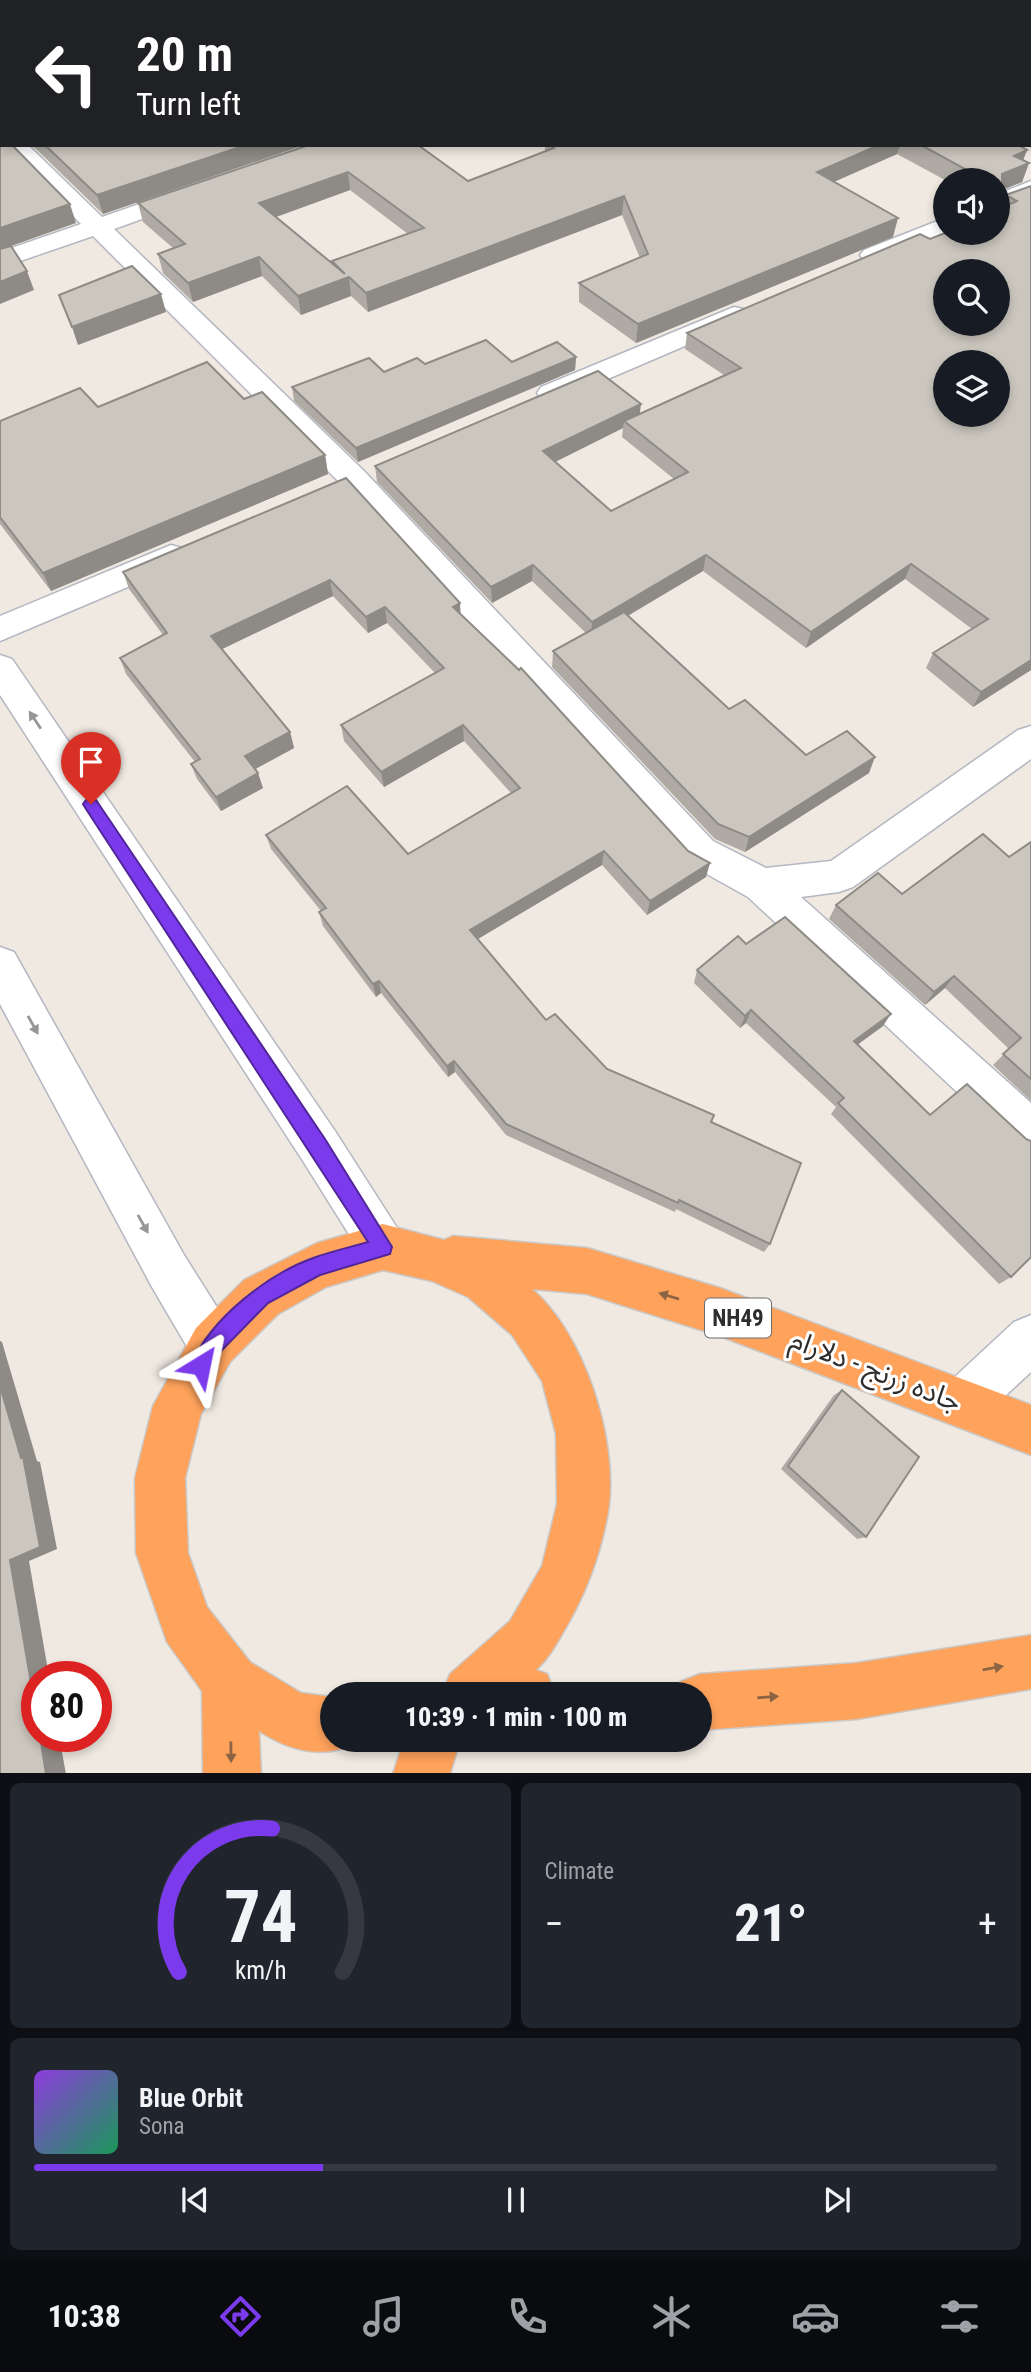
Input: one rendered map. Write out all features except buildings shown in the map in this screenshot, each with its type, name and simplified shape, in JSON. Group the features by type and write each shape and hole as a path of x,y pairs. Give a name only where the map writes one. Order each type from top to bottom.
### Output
{"highway":[{"name":"NH49","path":"320,1723 293,1720 230,1682 186,1623 162,1553 160,1478 178,1406 213,1345 261,1297 317,1266 383,1247 432,1258 485,1280 529,1318 563,1371 581,1434 583,1504 566,1575 529,1640 499,1682"},
{"name":"جاده زرنج - دلارام","path":"432,1258 586,1270 720,1312 1031,1430"},
{"path":"712,1701 857,1691 1031,1662"},
{"path":"230,1682 232,1773"},
{"path":"421,1773 428,1752"}],"street":[{"path":"17,147 354,478 701,852 762,885 1031,1132"},
{"path":"0,260 209,188"},
{"path":"1010,197 1031,188"},
{"path":"842,269 933,230"},
{"path":"521,406 765,302"},
{"path":"0,629 189,548"},
{"path":"0,668 319,1146 383,1247"},
{"path":"762,885 839,876 1031,740"},
{"path":"0,965 168,1271 213,1345"},
{"path":"962,1403 1031,1339"}],"route":[{"path":"91,804 319,1146 383,1247 317,1266 261,1297 213,1345 201,1365"}]}
